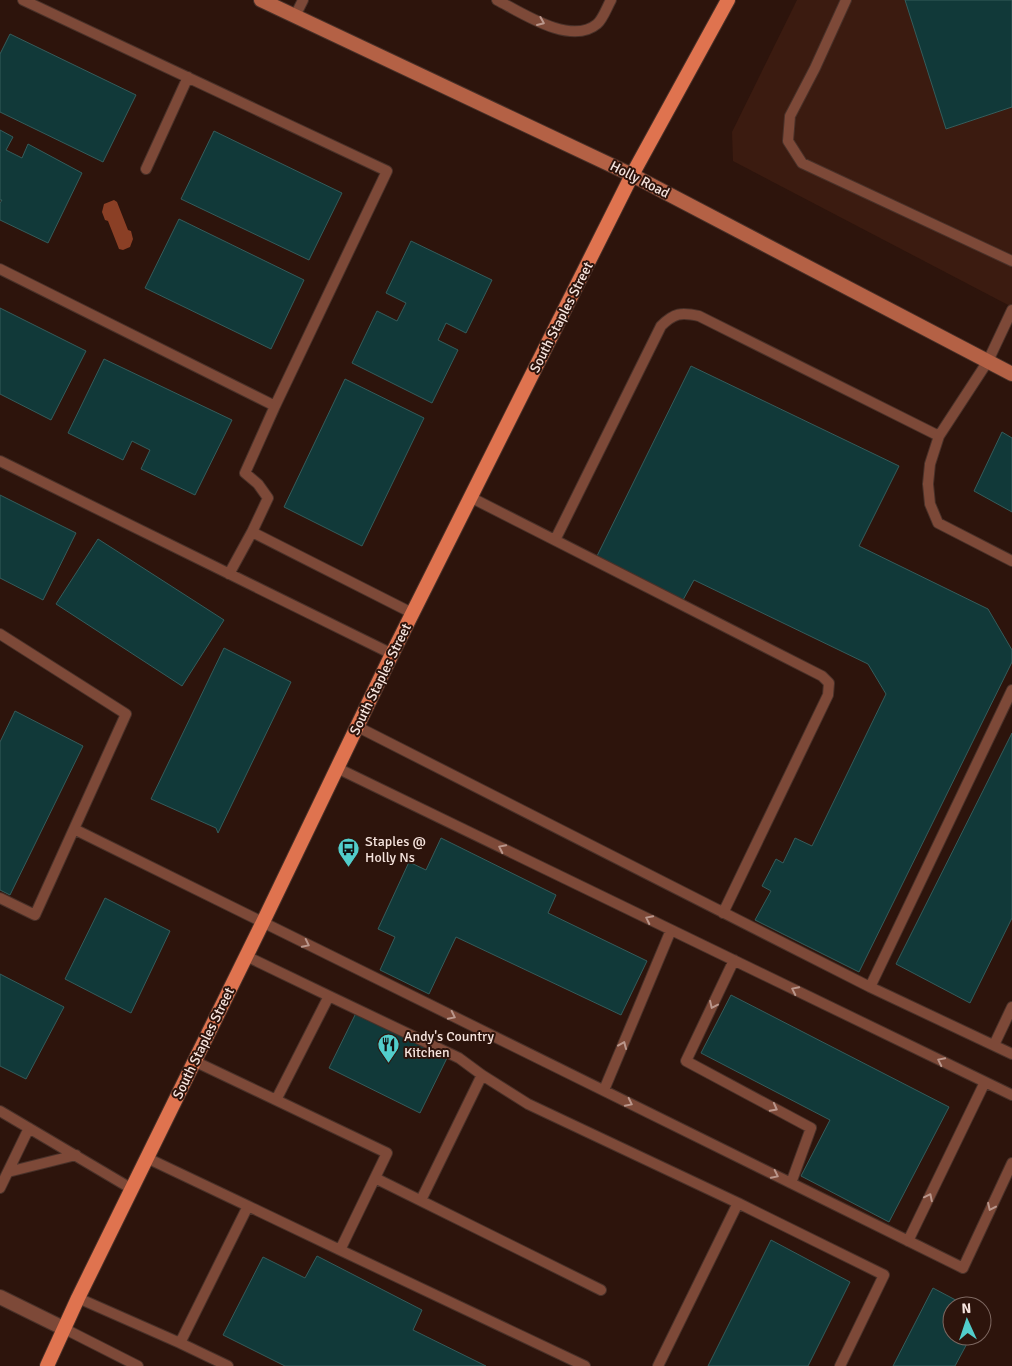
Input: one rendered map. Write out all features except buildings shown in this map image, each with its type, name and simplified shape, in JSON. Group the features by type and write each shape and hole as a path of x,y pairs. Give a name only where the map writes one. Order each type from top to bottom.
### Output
{"main road":[{"name":"Holly Road","path":"261,0 632,174 1012,374"},
{"name":"South Staples Street","path":"47,1366 78,1298 412,613 632,174 728,0"}],"street":[{"path":"0,1297 64,1328"}],"lane":[{"path":"23,0 387,171 245,473 258,484 268,498 229,574"},
{"path":"295,16 303,0"},
{"path":"497,0 539,22 564,30 581,32 598,23 611,0"},
{"path":"846,0 815,68 790,116 788,141 802,162 1012,261"},
{"path":"146,169 188,77"},
{"path":"0,269 276,406"},
{"path":"1012,310 988,361 939,436 930,464 928,484 930,504 938,523 1012,561"},
{"path":"555,540 661,326 670,318 683,313 699,316 939,436"},
{"path":"0,460 392,654"},
{"path":"470,498 822,676 829,683 828,695 723,913"},
{"path":"252,532 412,613"},
{"path":"0,634 126,714 35,915 0,898"},
{"path":"870,987 1012,690"},
{"path":"356,726 870,987 1012,1054"},
{"path":"337,768 1012,1095"},
{"path":"74,829 963,1268 1012,1163"},
{"path":"604,1090 671,930"},
{"path":"246,956 458,1058 528,1104 738,1203 884,1275 840,1366"},
{"path":"734,960 686,1061 811,1128 791,1183"},
{"path":"276,1100 329,996"},
{"path":"994,1045 1012,1007"},
{"path":"194,1061 387,1153 340,1250"},
{"path":"421,1200 482,1075"},
{"path":"908,1241 985,1082"},
{"path":"0,1110 132,1189"},
{"path":"0,1188 29,1128"},
{"path":"8,1172 76,1156"},
{"path":"147,1158 585,1366"},
{"path":"375,1178 601,1290"},
{"path":"658,1366 738,1203"},
{"path":"180,1343 248,1206"},
{"path":"78,1298 228,1366"},
{"path":"64,1328 138,1366"}],"shaded area":[{"path":"797,0 1012,0 1012,307 733,161 732,132"},
{"path":"114,200 117,202 133,239 130,247 123,250 119,249 108,221 105,220 102,212 104,204"}],"place":[{"name":"Staples @ Holly Ns","path":"349,868"},
{"name":"Andy's Country Kitchen","path":"388,1063"}]}
